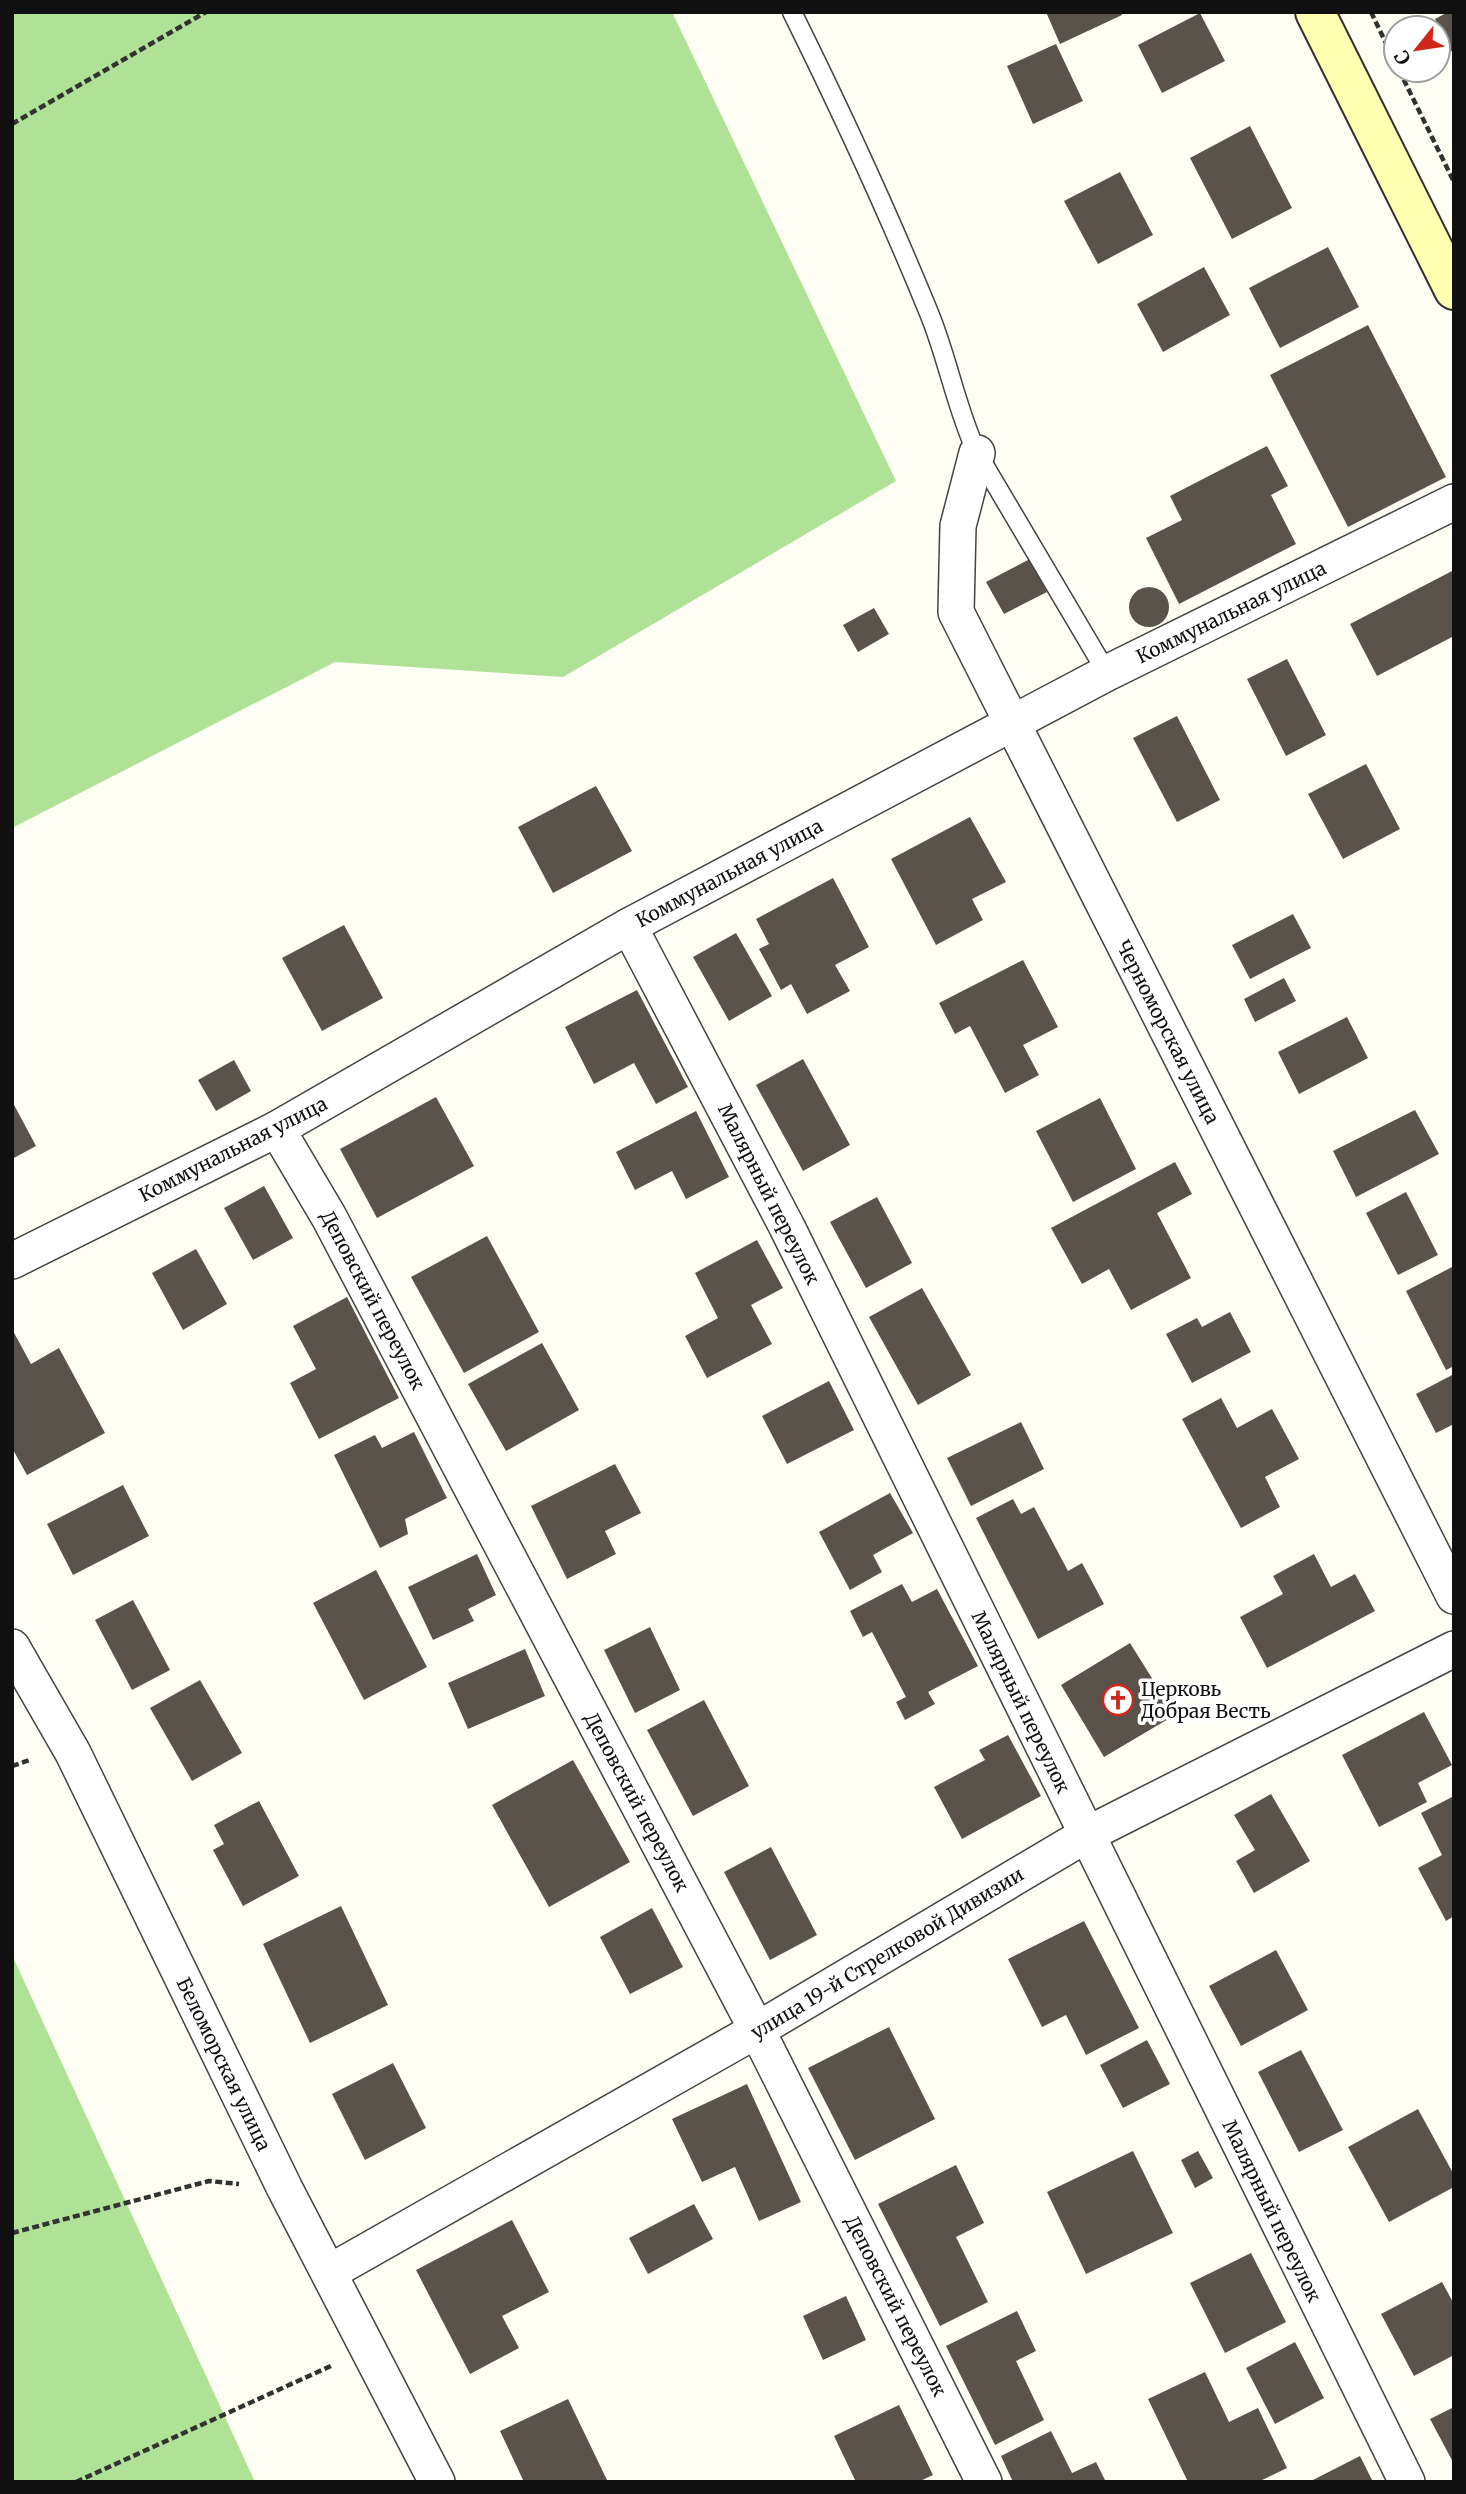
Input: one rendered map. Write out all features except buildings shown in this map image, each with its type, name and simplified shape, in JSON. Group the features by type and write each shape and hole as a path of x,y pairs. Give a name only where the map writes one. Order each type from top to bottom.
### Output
{"main road":[{"path":"1315,12 1454,290"}],"street":[{"name":"Черноморская улица","path":"977,453 958,526 956,612 1454,1596"},
{"name":"Коммунальная улица","path":"12,1261 277,1129 629,926 1107,673 1454,502"},
{"name":"Малярный переулок","path":"629,926 787,1227 1407,2482"},
{"name":"Деповский переулок","path":"277,1129 329,1217 757,2030 984,2482"},
{"name":"Беломорская улица","path":"12,1647 73,1752 285,2189 437,2482"},
{"name":"улица 19-й Стрелковой Дивизии","path":"330,2272 757,2030 1086,1835 1454,1649"}],"lane":[{"path":"792,12 849,128 895,231 930,317 960,417 977,453 1107,673"}],"path":[{"path":"12,124 206,12"},
{"path":"1371,12 1382,35"},
{"path":"1406,84 1454,182"},
{"path":"12,2233 209,2181 285,2189"},
{"path":"76,2482 369,2348"}],"green space":[{"path":"12,12 672,12 896,481 563,677 335,662 12,828"},
{"path":"12,1955 255,2482 12,2482"}],"place":[{"name":"Церковь Добрая Весть","path":"1118,1700"}]}
